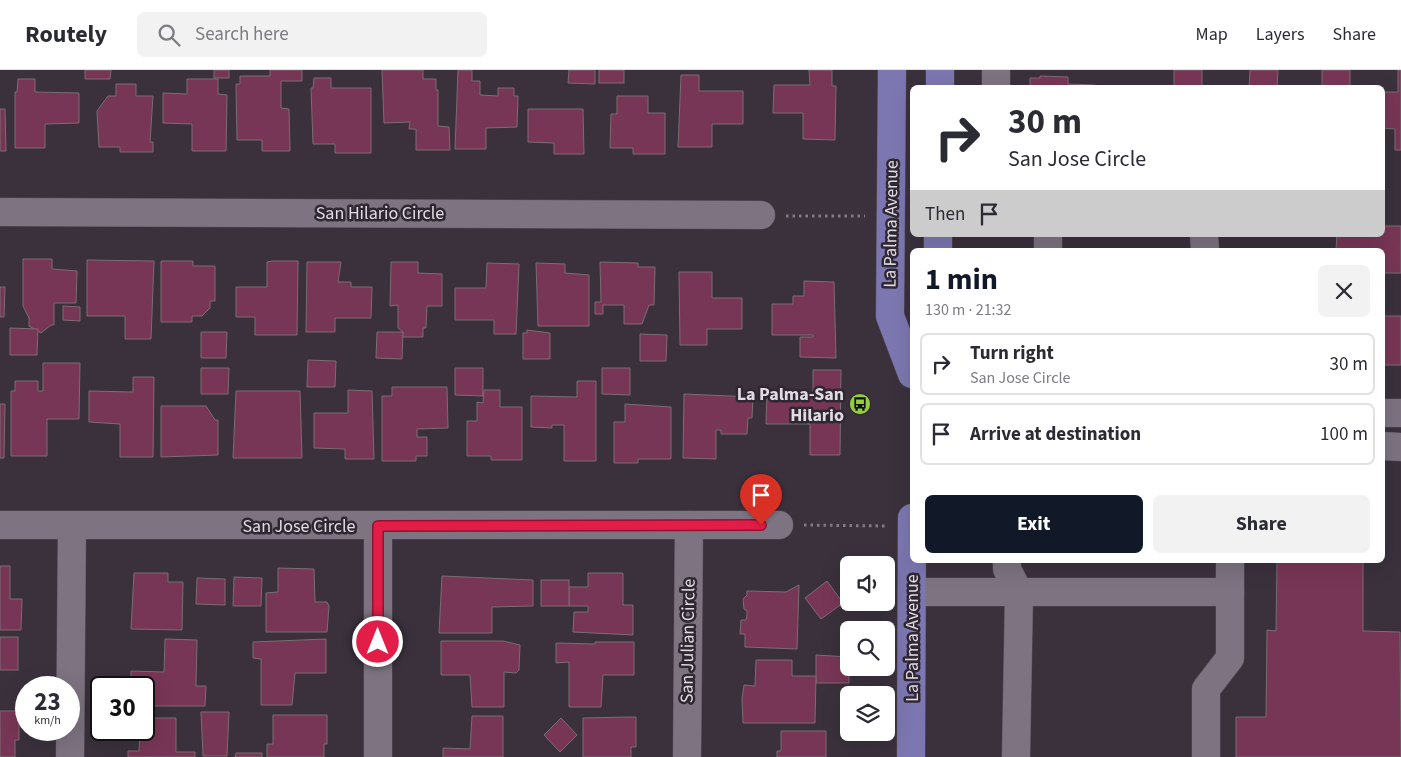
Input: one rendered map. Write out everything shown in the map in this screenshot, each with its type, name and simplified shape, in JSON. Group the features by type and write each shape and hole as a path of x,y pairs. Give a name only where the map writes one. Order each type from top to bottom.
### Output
{"main road":[{"name":"La Palma Avenue","path":"892,70 890,316 910,369"},
{"path":"940,70 940,85"},
{"name":"La Palma Avenue","path":"911,757 912,563"}],"street":[{"path":"996,70 996,85"},
{"name":"San Hilario Circle","path":"0,212 761,216"},
{"path":"1385,413 1401,413"},
{"path":"1385,446 1401,446"},
{"name":"San Jose Circle","path":"0,525 779,525"},
{"name":"San Julian Circle","path":"687,757 689,525"},
{"path":"70,757 72,526"},
{"path":"378,526 378,757"},
{"path":"1007,563 1007,569 1019,593 1016,757"},
{"path":"1206,757 1206,689 1230,658 1230,563"},
{"path":"912,592 1230,592"}],"path":[{"path":"761,216 891,216"},
{"path":"779,525 910,526"}],"building":[{"path":"85,70 111,70 110,79 85,79"},
{"path":"214,70 229,70 229,78 214,78"},
{"path":"270,70 302,70 302,81 281,81 281,108 289,109 290,151 262,151 262,140 237,140 236,84 240,84 240,76 270,76"},
{"path":"382,70 423,70 423,79 436,79 436,90 438,90 438,126 449,127 450,150 416,150 416,129 409,129 410,122 384,123"},
{"path":"458,70 472,70 472,81 480,81 480,95 498,96 498,88 514,88 514,96 518,96 517,127 486,128 486,149 455,149"},
{"path":"569,70 595,70 595,84 568,83"},
{"path":"599,70 624,70 624,83 599,83"},
{"path":"809,70 832,70 832,86 836,86 835,140 803,139 803,113 773,113 774,85 810,85"},
{"path":"1174,70 1202,70 1202,85 1174,85"},
{"path":"1250,70 1278,70 1277,85 1249,85"},
{"path":"1322,70 1350,70 1350,85 1322,85"},
{"path":"1398,70 1401,70 1401,150 1395,150 1395,129 1385,128 1385,92 1398,92"},
{"path":"681,75 699,75 699,91 743,91 743,124 712,124 712,147 678,147"},
{"path":"1040,76 1068,77 1068,84 1095,85 1030,85 1030,78 1040,78"},
{"path":"314,78 331,78 331,88 371,88 371,153 335,153 335,144 313,144 311,88 313,88"},
{"path":"18,79 35,79 35,92 79,93 79,123 45,124 45,148 15,148 15,92 17,92"},
{"path":"187,79 218,79 218,94 227,95 226,151 192,151 192,124 163,123 163,93 187,94"},
{"path":"116,84 136,84 136,96 153,96 150,142 153,142 153,152 120,152 120,147 99,147 97,111 108,96 116,96"},
{"path":"617,96 648,96 648,113 665,113 665,154 633,154 633,148 610,148 611,114 617,114"},
{"path":"0,109 5,109 6,151 0,151"},
{"path":"528,109 583,109 584,154 554,154 554,143 528,142"},
{"path":"1385,226 1401,226 1401,273 1385,273 1385,248 1336,248 1337,237 1385,237"},
{"path":"23,259 52,259 52,269 77,271 76,303 54,303 54,325 51,325 41,333 29,326 29,318 23,306"},
{"path":"87,260 154,261 151,339 125,339 125,316 87,316"},
{"path":"161,261 193,261 193,266 215,266 215,301 210,301 210,308 202,316 192,316 192,322 161,322"},
{"path":"298,261 297,335 255,335 255,317 236,317 236,287 267,287 267,262"},
{"path":"307,262 341,262 338,282 351,282 351,287 372,287 371,318 335,318 335,332 306,332"},
{"path":"391,262 418,262 418,273 442,274 442,306 427,306 426,328 423,328 423,337 403,337 403,332 398,328 398,305 390,306"},
{"path":"600,262 638,263 638,267 655,267 654,305 649,305 642,324 624,324 624,305 603,305 603,314 595,314 595,302 601,302"},
{"path":"487,263 519,264 516,334 494,334 494,320 455,320 455,288 486,288"},
{"path":"536,263 565,264 565,273 589,275 589,326 538,326"},
{"path":"679,272 712,272 712,298 742,298 742,329 707,329 707,345 680,345"},
{"path":"804,281 834,282 836,358 800,357 800,337 813,337 813,335 772,335 772,304 793,304 793,296 804,296"},
{"path":"0,287 5,287 4,317 0,317"},
{"path":"63,306 80,307 80,321 63,320"},
{"path":"1385,316 1401,316 1401,365 1385,365"},
{"path":"10,328 38,329 37,355 10,355"},
{"path":"527,330 550,333 550,359 523,359 523,333 527,333"},
{"path":"201,332 227,332 226,358 201,358"},
{"path":"377,332 403,332 402,359 376,358"},
{"path":"640,334 667,335 666,361 640,361"},
{"path":"308,360 336,361 335,387 307,387"},
{"path":"43,363 80,363 79,419 47,419 47,456 11,456 11,391 15,391 15,381 38,381 38,391 43,391"},
{"path":"201,368 229,368 228,394 201,394"},
{"path":"455,368 483,368 483,396 455,395"},
{"path":"602,368 630,368 630,395 602,394"},
{"path":"813,370 841,370 840,455 810,455 810,424 766,424 767,392 813,395"},
{"path":"133,377 154,377 153,457 120,457 120,424 89,422 89,391 133,392"},
{"path":"577,381 596,381 596,461 564,461 564,425 552,425 552,428 531,427 531,396 577,397"},
{"path":"392,387 447,387 448,428 417,429 417,437 427,437 427,456 416,456 416,461 382,461 382,396 392,396"},
{"path":"348,390 372,391 374,459 345,459 345,449 314,448 314,413 348,413"},
{"path":"484,390 500,390 500,407 522,407 522,460 491,460 491,456 467,456 467,421 477,421 477,402 483,403"},
{"path":"236,391 300,391 302,458 233,458"},
{"path":"684,394 753,397 752,418 748,418 747,434 721,434 721,430 716,430 716,459 683,458"},
{"path":"0,404 5,404 4,458 0,458"},
{"path":"625,404 671,407 671,459 638,459 638,463 614,463 614,422 625,422"},
{"path":"161,406 206,406 215,420 218,420 218,455 161,457"},
{"path":"1277,563 1363,563 1363,631 1400,632 1401,757 1236,757 1236,717 1266,717 1267,630 1276,631"},
{"path":"0,566 10,566 10,599 22,599 21,630 0,630"},
{"path":"278,568 314,569 315,602 327,602 329,606 327,632 266,632 266,593 278,592"},
{"path":"134,573 168,573 168,582 183,582 182,630 131,629"},
{"path":"588,573 623,573 623,605 633,605 633,635 573,632 574,612 588,612 588,606 569,606 569,587 588,587"},
{"path":"442,576 533,580 533,606 492,607 492,633 439,633"},
{"path":"234,577 262,578 261,606 233,606"},
{"path":"197,578 225,579 225,605 196,604"},
{"path":"541,580 569,580 569,606 541,606"},
{"path":"827,581 840,599 840,605 821,619 805,598"},
{"path":"799,585 797,649 745,647 745,634 740,634 741,620 746,620 747,615 743,599 747,595 747,591 786,592"},
{"path":"0,637 18,637 18,670 0,670"},
{"path":"165,639 197,640 196,686 206,686 205,706 155,706 155,676 131,676 131,671 164,672"},
{"path":"326,639 326,673 295,673 292,705 261,705 261,659 253,658 253,642"},
{"path":"441,641 503,641 520,645 519,670 516,673 504,672 504,707 472,707 470,675 441,675"},
{"path":"595,642 634,642 634,675 603,675 601,707 569,707 569,662 556,663 556,643 595,644"},
{"path":"816,655 840,656 840,676 849,676 849,683 816,683"},
{"path":"756,660 792,660 792,676 816,676 815,723 743,723 742,698 744,685 755,686"},
{"path":"0,711 15,711 15,757 0,757"},
{"path":"201,712 229,712 227,756 203,756"},
{"path":"273,715 327,715 327,744 324,744 324,757 267,757 267,744 273,744"},
{"path":"472,716 503,716 503,757 443,757 443,748 470,749"},
{"path":"636,717 636,747 631,747 631,757 583,757 583,718"},
{"path":"155,718 176,718 176,752 195,752 195,757 128,757 128,751 139,751 139,741 155,741"},
{"path":"561,718 577,735 560,752 544,735"},
{"path":"781,731 826,731 826,757 777,757 777,751 781,751"},
{"path":"236,753 262,753 262,757 235,757"}],"place":[{"name":"La Palma-San Hilario","path":"860,404"}],"route":[{"path":"378,642 378,526 761,525"}]}
